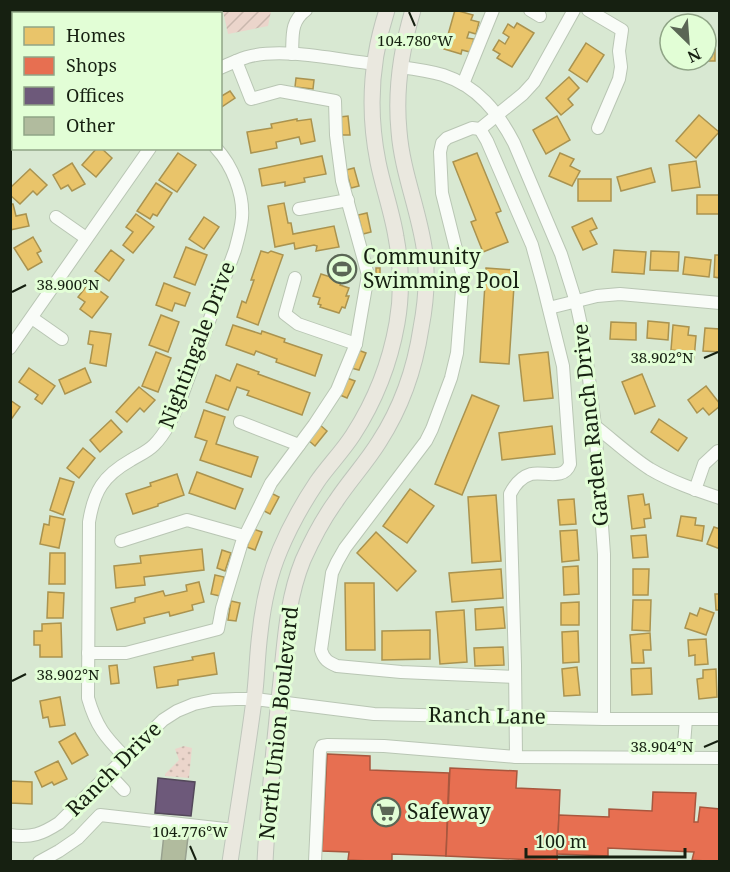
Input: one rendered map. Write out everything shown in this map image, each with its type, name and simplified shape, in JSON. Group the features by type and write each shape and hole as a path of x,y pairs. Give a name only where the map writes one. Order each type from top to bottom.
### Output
{"main road":[{"name":"North Union Boulevard","path":"230,861 255,699 264,602 271,573 299,512 366,414 380,384 398,321 400,261 378,163 372,109 380,31 387,10"},
{"name":"North Union Boulevard","path":"265,861 278,702 288,616 294,588 303,561 325,517 379,443 393,418 407,385 421,329 425,297 424,248 402,154 398,100 405,37 413,10"}],"street":[{"path":"292,54 293,28 296,20 306,10"},
{"path":"463,84 493,10"},
{"path":"515,677 401,672 337,666 323,657 321,650 332,573 337,562 345,548 426,441 451,378 457,353 463,277 442,193 440,152 442,143 447,138 472,128 480,129 523,94 534,82 574,10"},
{"path":"588,10 622,30 619,79 598,128"},
{"path":"222,67 260,54 292,54 375,64"},
{"path":"88,653 126,653 218,629 222,608 244,537 271,483 337,390 356,344 368,275 342,181 336,135 335,100 280,91 251,99 236,61"},
{"name":"Garden Ranch Drive","path":"400,67 444,75 463,84 485,101 514,142 561,254 576,302 584,339 595,426 604,554 604,719"},
{"path":"480,129 532,245 549,308 563,366 570,464 568,469 561,474 532,474 525,477 510,494 516,757"},
{"path":"10,348 149,150"},
{"name":"Nightingale Drive","path":"125,757 105,736 95,720 88,698 89,522 92,504 98,490 108,477 152,447 172,420 235,250 242,215 241,199 236,182 218,150"},
{"path":"299,209 348,200"},
{"path":"56,217 86,238"},
{"path":"295,278 285,314 298,324 356,344"},
{"path":"549,308 597,296 620,294 720,303"},
{"path":"32,318 62,339"},
{"path":"240,422 299,445"},
{"path":"595,426 642,464 667,478 720,498"},
{"path":"695,490 704,464 718,451"},
{"path":"121,541 187,520 244,537"},
{"name":"Ranch Lane","path":"255,699 374,714 720,719"},
{"name":"Ranch Drive","path":"10,835 33,836 53,828 75,810 163,720 177,711 213,700 255,699"},
{"path":"683,757 686,719"},
{"path":"315,861 322,746 384,746 516,757 720,758"},
{"path":"109,774 124,790"},
{"path":"39,861 78,838 100,815 234,830"}],"shaded area":[{"path":"223,11 271,11 268,26 228,34"},
{"path":"184,746 192,748 189,778 165,776 179,760 175,749"}],"water":[{"name":"Community Swimming Pool","path":"331,263 345,263 354,271 352,275 339,273 329,268"}],"building: Homes":[{"path":"115,10 124,10 124,12 108,12"},
{"path":"154,10 155,12 138,12"},
{"path":"455,10 473,15 471,20 479,22 476,34 469,32 467,38 474,39 470,52 462,50 461,54 444,49"},
{"path":"517,23 534,33 512,67 497,58 500,54 493,50 499,40 505,44 509,37 503,33 508,24 514,28"},
{"path":"586,43 604,55 587,82 569,70"},
{"path":"569,77 579,88 568,99 573,105 561,115 546,98"},
{"path":"296,78 314,80 313,89 295,87"},
{"path":"230,91 235,98 222,107 222,96"},
{"path":"699,115 719,132 696,158 676,141"},
{"path":"348,116 350,135 341,135 340,117"},
{"path":"557,116 570,140 546,154 533,130"},
{"path":"297,119 297,121 311,119 315,141 301,144 299,137 276,142 277,148 251,153 247,132 272,128 271,124"},
{"path":"12,130 12,147 10,148 10,131"},
{"path":"95,150 103,150 112,158 96,177 82,165"},
{"path":"178,153 196,165 177,192 159,180"},
{"path":"477,153 501,211 496,213 508,242 483,252 471,222 476,220 453,162"},
{"path":"560,153 574,159 570,166 580,171 572,186 549,176"},
{"path":"322,156 326,174 304,178 305,182 285,186 285,182 262,186 259,169"},
{"path":"696,161 700,187 672,191 669,165"},
{"path":"72,163 85,184 72,191 68,185 61,189 53,175"},
{"path":"354,168 359,186 351,188 346,170"},
{"path":"651,168 655,182 621,191 617,177"},
{"path":"30,169 47,185 37,195 33,191 20,204 10,195 10,188"},
{"path":"578,179 611,179 611,201 578,201"},
{"path":"156,183 172,193 157,216 153,214 150,219 137,211"},
{"path":"697,195 720,195 720,214 697,214"},
{"path":"284,203 293,234 334,226 339,247 316,251 317,246 314,245 295,249 294,243 275,247 268,206"},
{"path":"10,204 13,204 16,216 26,214 29,226 10,230"},
{"path":"367,213 371,232 363,234 358,215"},
{"path":"136,214 154,227 133,253 123,245 133,232 126,227"},
{"path":"204,217 219,227 204,249 189,239"},
{"path":"592,218 597,228 590,231 597,244 583,250 572,227"},
{"path":"33,237 41,251 37,253 42,262 28,270 14,248"},
{"path":"186,247 207,255 195,285 174,277"},
{"path":"111,250 124,260 109,281 95,271"},
{"path":"614,250 646,252 644,274 612,272"},
{"path":"261,251 283,255 258,325 237,317 242,301 246,303"},
{"path":"651,251 679,252 678,271 650,270"},
{"path":"715,255 720,255 720,278 714,277"},
{"path":"685,257 711,260 709,277 683,274"},
{"path":"376,268 380,268 380,284 376,284"},
{"path":"486,268 515,270 509,364 480,362"},
{"path":"321,274 334,278 341,283 340,285 349,288 345,308 342,307 339,313 320,307 321,305 318,304 320,298 313,296"},
{"path":"89,283 108,297 92,318 80,309 85,302 78,297"},
{"path":"164,283 190,293 185,306 175,303 172,311 156,305"},
{"path":"161,315 179,322 168,352 149,345"},
{"path":"648,321 669,323 668,340 647,338"},
{"path":"611,322 636,323 636,340 610,339"},
{"path":"233,325 261,334 262,331 285,339 284,342 322,355 315,376 276,362 277,359 256,351 254,355 226,345"},
{"path":"673,325 689,327 688,335 696,336 694,359 678,357 679,351 671,350"},
{"path":"705,328 720,329 720,352 703,351"},
{"path":"90,331 111,334 106,366 90,363 93,345 88,344"},
{"path":"358,350 366,353 359,370 351,368"},
{"path":"156,352 171,358 158,392 142,386"},
{"path":"548,352 553,398 524,401 519,355"},
{"path":"237,364 310,393 302,415 247,395 249,391 237,387 228,410 206,402 216,375 230,381"},
{"path":"29,368 55,386 42,404 35,399 38,395 19,382"},
{"path":"85,368 91,382 65,394 59,380"},
{"path":"642,374 655,406 635,414 622,382"},
{"path":"347,378 355,381 347,398 340,395"},
{"path":"706,386 720,404 709,415 703,408 697,413 688,400"},
{"path":"139,387 155,400 144,412 140,408 127,422 116,412"},
{"path":"472,395 499,406 462,495 435,484"},
{"path":"10,400 20,407 10,421"},
{"path":"204,410 225,417 216,444 258,457 251,477 200,460 207,441 195,437"},
{"path":"659,419 687,438 678,451 651,432"},
{"path":"111,420 122,432 100,452 90,440"},
{"path":"320,425 327,431 315,446 308,440"},
{"path":"552,426 555,454 502,460 499,433"},
{"path":"83,448 95,458 79,478 67,468"},
{"path":"197,472 243,489 235,509 189,493"},
{"path":"177,474 184,495 133,514 126,494"},
{"path":"60,478 74,482 63,515 50,510"},
{"path":"410,489 434,506 407,543 383,526"},
{"path":"271,493 279,497 270,514 262,510"},
{"path":"643,494 645,505 649,504 651,518 644,519 645,527 632,529 628,496"},
{"path":"496,495 501,561 472,563 468,497"},
{"path":"574,499 576,524 560,525 558,500"},
{"path":"50,516 65,519 59,548 40,544 44,524 49,525"},
{"path":"681,516 696,518 695,525 704,526 702,541 677,536"},
{"path":"714,527 720,529 720,549 707,544"},
{"path":"253,529 262,532 255,550 247,547"},
{"path":"577,530 579,560 562,562 560,531"},
{"path":"376,532 416,571 397,591 357,553"},
{"path":"646,535 648,557 633,558 631,536"},
{"path":"202,549 204,570 144,577 145,585 116,588 114,566 141,563 140,556"},
{"path":"222,550 231,553 225,571 217,568"},
{"path":"50,553 65,553 65,584 49,584"},
{"path":"578,566 579,594 564,595 563,567"},
{"path":"501,569 503,598 452,602 449,573"},
{"path":"633,569 649,569 648,595 633,595"},
{"path":"215,575 224,577 220,596 211,594"},
{"path":"199,582 204,602 192,605 193,610 170,616 169,612 144,618 145,623 117,630 111,608 135,602 135,598 163,591 165,596 187,591 186,585"},
{"path":"345,583 374,583 375,650 346,650"},
{"path":"48,592 64,593 63,618 47,618"},
{"path":"715,594 720,594 720,610 716,610"},
{"path":"633,600 651,600 650,631 632,630"},
{"path":"231,601 240,603 236,621 228,620"},
{"path":"579,602 579,625 561,625 561,603"},
{"path":"503,607 505,628 476,630 475,609"},
{"path":"700,608 714,613 706,635 685,628 690,613 697,616"},
{"path":"464,610 467,662 440,664 436,612"},
{"path":"61,623 62,657 40,657 40,645 34,645 34,631 42,631 42,624"},
{"path":"430,630 430,659 382,660 382,631"},
{"path":"578,631 579,662 563,663 562,632"},
{"path":"650,633 651,650 643,650 644,663 632,663 630,635"},
{"path":"706,639 708,664 695,665 695,655 689,656 688,640"},
{"path":"503,647 504,665 475,666 474,648"},
{"path":"214,653 217,674 178,680 178,685 157,688 154,667 193,660 192,657"},
{"path":"117,665 119,683 111,684 109,666"},
{"path":"577,667 580,695 564,696 562,669"},
{"path":"651,668 652,694 632,695 631,669"},
{"path":"716,669 717,697 699,699 697,679 703,678 703,670"},
{"path":"60,697 65,725 50,727 48,717 43,718 40,701"},
{"path":"75,733 88,755 72,764 59,742"},
{"path":"58,761 67,779 42,787 35,772"},
{"path":"10,781 32,782 32,804 10,803"}],"building: Shops":[{"name":"Safeway","path":"327,754 370,756 370,770 449,773 446,856 392,854 392,862 348,860 349,852 322,851"},
{"path":"450,768 517,771 516,788 560,790 557,861 446,856"},
{"path":"653,792 696,793 694,822 698,822 700,807 720,809 720,862 692,860 694,852 608,848 608,856 557,854 559,815 609,817 609,809 652,811"}],"building: Offices":[{"path":"158,778 195,782 191,816 155,813"}],"building: Other":[{"path":"164,834 188,837 185,862 161,862"}],"place":[{"name":"Community Swimming Pool","path":"342,269"},
{"name":"Safeway","path":"386,812"}]}
